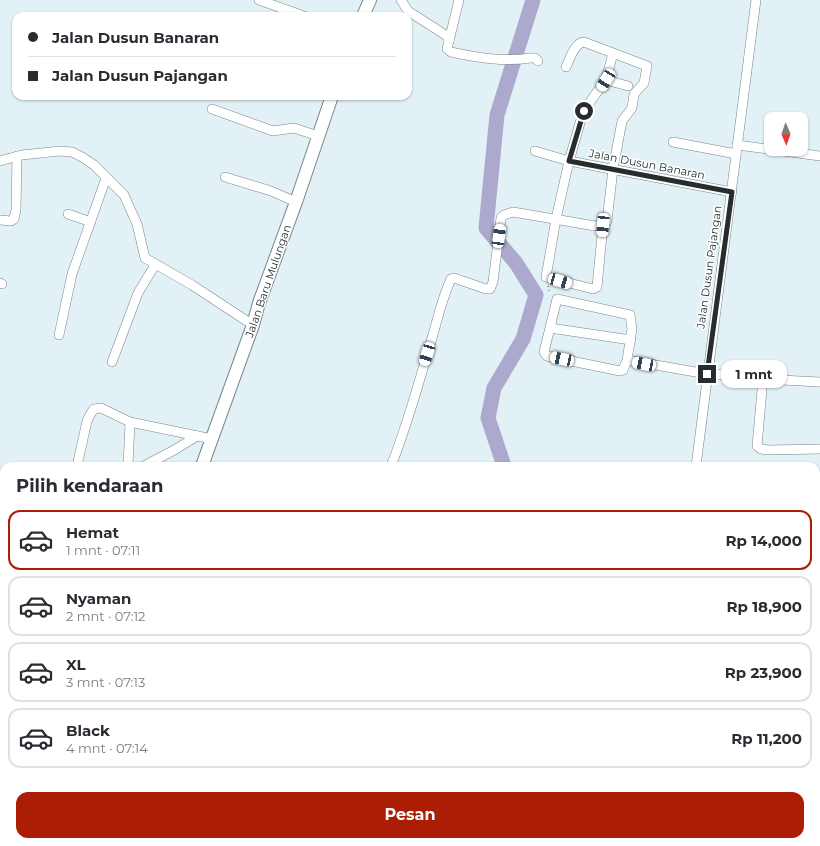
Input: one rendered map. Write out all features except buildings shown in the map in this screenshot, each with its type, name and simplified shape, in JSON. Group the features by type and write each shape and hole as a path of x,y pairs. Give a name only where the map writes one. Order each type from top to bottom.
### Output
{"main road":[{"path":"365,12 370,0"},
{"name":"Jalan Baru Mulungan","path":"203,462 253,326 259,303 296,202 331,100"}],"street":[{"path":"259,0 293,12"},
{"path":"401,0 409,12"},
{"path":"459,0 447,49 451,52 493,60 506,61 535,58 538,61"},
{"name":"Jalan Dusun Pajangan","path":"696,462 756,0"},
{"path":"412,14 444,33 449,41"},
{"path":"535,151 569,161 556,219 546,277 589,288 596,287 603,225 607,221 613,169 622,121 632,108 634,94 644,83 647,66 584,42 580,43 576,47 566,67"},
{"name":"Jalan Dusun Banaran","path":"613,53 606,80 584,111 569,161 732,192"},
{"path":"606,80 628,86"},
{"path":"212,109 273,131 294,128 318,136"},
{"path":"673,142 736,150 820,156"},
{"path":"0,161 17,156 60,152 72,152 82,157 94,165 124,195 137,224 145,258 192,285 253,326"},
{"path":"0,220 11,221 14,219 16,210 17,156"},
{"path":"225,177 271,191 296,202"},
{"path":"59,335 72,274 106,178"},
{"path":"393,462 401,441 417,390 442,301 451,279 454,278 490,289 493,282 501,218 508,213 513,212 595,226 603,225"},
{"path":"68,214 91,222"},
{"path":"112,362 138,293 155,265"},
{"path":"557,299 629,314 631,318 630,340 624,370 620,371 547,356 544,352 550,328 557,299"},
{"path":"550,328 630,340"},
{"path":"627,360 707,374 820,382"},
{"path":"763,379 757,446 760,449 768,450 820,449"},
{"path":"78,462 87,421 90,413 94,409 101,408 130,422 212,439"},
{"path":"128,462 130,422"},
{"path":"152,462 197,436"}],"path":[{"path":"546,277 549,290 557,299"}],"waterway":[{"path":"503,462 488,418 494,388 523,339 536,295 516,263 486,228 497,115 533,0"}],"route":[{"path":"584,111 569,161 732,192 707,374"}]}
